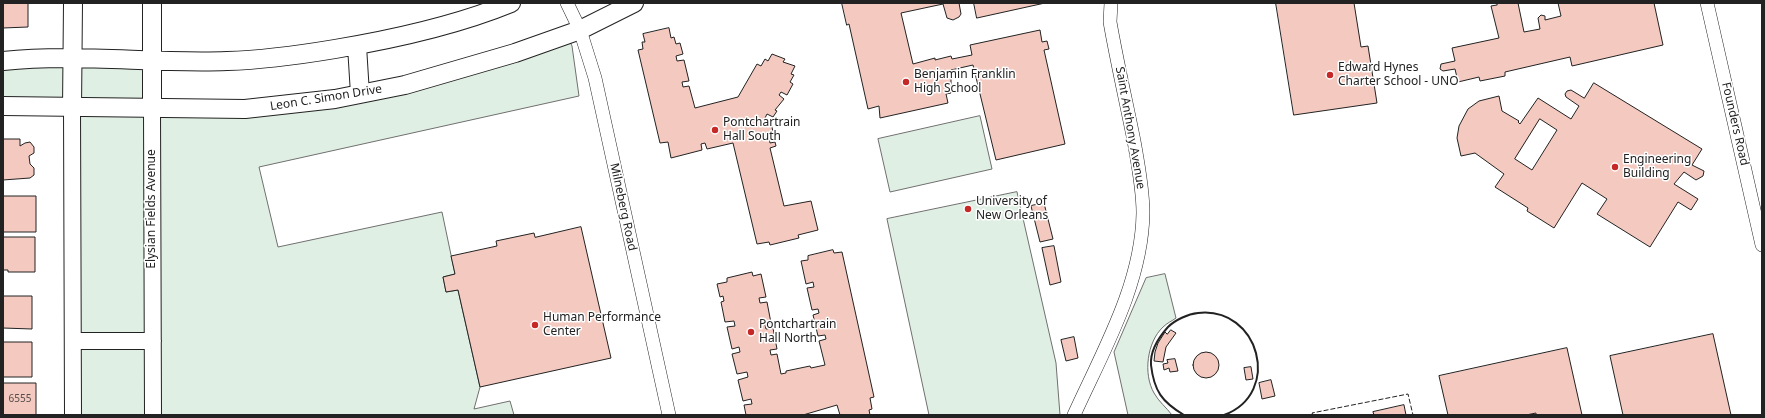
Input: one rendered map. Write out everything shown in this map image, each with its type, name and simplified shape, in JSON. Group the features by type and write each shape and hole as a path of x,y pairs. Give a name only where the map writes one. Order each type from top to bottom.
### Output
{"main road":[{"path":"72,108 73,3"},
{"name":"Elysian Fields Avenue","path":"152,3 152,108"},
{"path":"3,61 30,58 72,57 227,61 282,58 357,46 404,36 456,23 511,3"},
{"name":"Leon C. Simon Drive","path":"3,106 246,109 306,103 405,85 447,74 580,30 634,3"},
{"path":"357,46 360,94"}],"street":[{"name":"Milneberg Road","path":"567,3 580,30 595,78 669,415"},
{"name":"Saint Anthony Avenue","path":"1102,3 1114,44"},
{"name":"Saint Anthony Avenue","path":"1074,415 1111,334 1130,287 1141,233 1143,214 1140,177 1110,22 1110,3"},
{"name":"Founders Road","path":"1707,3 1762,245"},
{"path":"72,108 73,415"},
{"name":"Elysian Fields Avenue","path":"152,108 153,415"},
{"path":"73,341 153,341"}],"green space":[{"path":"567,35 572,46 579,96 259,167 278,247 442,212 455,274 443,277 446,292 458,290 480,387 474,409 510,401 514,415 73,415 72,108 3,106 3,61 152,60 152,109 292,105"},
{"path":"980,116 992,169 890,192 878,139"},
{"path":"1017,192 1056,363 1060,415 929,415 887,219"},
{"path":"1165,274 1176,318 1158,333 1153,341 1148,358 1148,368 1154,393 1172,415 1128,415 1114,352 1146,278"}],"building":[{"path":"3,3 28,3 28,27 3,28"},
{"name":"Benjamin Franklin High School","path":"842,3 959,3 961,14 953,20 947,18 943,4 901,13 913,64 935,58 935,60 951,56 952,59 972,55 970,45 1040,30 1042,42 1047,41 1049,49 1044,50 1065,144 996,160 973,65 951,70 951,93 946,94 948,103 880,118 879,106 868,109 849,24 847,25"},
{"path":"974,3 1045,3 977,18"},
{"name":"Edward Hynes Charter School - UNO","path":"1276,3 1354,3 1361,47 1368,46 1377,103 1294,115"},
{"path":"1496,3 1518,3 1524,32 1540,29 1538,18 1541,15 1545,16 1545,20 1561,16 1558,3 1654,3 1663,45 1572,66 1570,57 1505,72 1505,76 1480,81 1479,77 1458,82 1455,69 1443,71 1440,69 1441,64 1455,61 1452,48 1499,38 1491,6 1497,5"},
{"name":"Pontchartrain Hall South","path":"669,28 671,38 674,37 676,44 680,43 683,54 676,56 677,61 684,60 689,81 682,82 683,87 689,86 695,108 738,97 757,64 761,66 765,59 768,61 772,54 785,59 783,62 795,66 791,74 794,75 790,82 793,84 787,95 781,92 779,95 784,99 775,110 777,111 773,117 767,114 765,118 771,123 774,136 769,138 770,143 775,142 776,146 770,148 784,206 811,201 818,230 798,235 799,238 770,245 769,242 757,244 733,143 707,149 705,143 701,144 702,150 671,158 668,142 660,143 638,50 643,49 642,42 645,42 643,34"},
{"name":"Engineering Building","path":"1594,83 1702,149 1692,165 1704,171 1703,176 1696,180 1684,172 1674,184 1698,199 1691,210 1678,202 1650,247 1597,214 1607,199 1582,183 1554,228 1527,211 1528,208 1495,187 1504,174 1475,153 1461,156 1457,138 1459,126 1468,109 1479,101 1499,96 1502,111 1519,121 1518,122 1520,124 1538,98 1571,119 1579,106 1566,97 1565,94 1567,91 1571,90 1584,98","holes":["1540,119 1557,130 1532,170 1515,159"]},
{"path":"3,139 20,139 20,146 30,142 34,147 34,153 29,156 30,164 34,168 34,175 30,178 3,180"},
{"path":"3,196 36,196 36,232 3,232"},
{"path":"1044,203 1053,239 1040,242 1031,206"},
{"name":"Human Performance Center","path":"581,227 611,358 480,387 458,290 446,292 443,277 455,274 451,256 497,246 496,241 534,233 535,237"},
{"path":"3,237 35,237 35,272 8,272 8,270 3,270"},
{"path":"1054,246 1061,282 1050,285 1042,248"},
{"name":"Pontchartrain Hall North","path":"833,250 834,253 842,252 874,397 870,398 872,409 869,410 870,415 840,415 837,405 803,415 746,415 744,405 752,404 751,399 743,401 738,380 748,377 747,372 737,374 732,354 740,352 739,347 732,349 727,327 735,326 734,321 725,322 721,302 724,301 723,296 720,297 717,284 727,282 727,278 752,272 753,276 761,274 766,297 759,298 760,303 767,302 771,323 765,325 766,329 773,328 777,349 770,350 771,355 777,354 781,374 786,373 786,371 810,366 811,368 825,365 819,341 826,339 825,335 818,336 813,315 819,313 818,309 812,310 807,288 814,287 813,282 806,284 801,261 808,260 808,256"},
{"path":"3,296 32,296 32,329 3,328"},
{"path":"1171,330 1176,333 1166,347 1163,362 1154,361 1158,343 1165,332 1167,334"},
{"path":"1713,334 1731,415 1623,415 1610,356"},
{"path":"1074,337 1078,358 1066,361 1061,340"},
{"path":"3,342 32,342 32,377 3,377"},
{"path":"1567,348 1582,415 1536,415 1536,413 1526,415 1448,415 1439,376"},
{"path":"1206,352 1215,356 1219,365 1215,374 1206,378 1197,374 1193,365 1197,356"},
{"path":"1175,359 1178,371 1170,372 1169,368 1164,370 1163,364 1168,363 1167,360"},
{"path":"1251,367 1253,379 1246,380 1244,368"},
{"path":"1271,380 1275,396 1262,399 1259,383"},
{"path":"3,383 36,383 36,415 3,415"},
{"path":"1404,405 1406,415 1374,415 1373,412"}],"fence":[{"path":"1313,415 1312,413 1408,394 1413,415"}],"wall":[{"path":"1184,415 1176,410 1160,395 1154,382 1151,360 1156,344 1168,327 1182,318 1198,313 1219,314 1236,323 1249,336 1256,353 1258,371 1253,389 1242,404 1224,415"}],"place":[{"name":"Edward Hynes Charter School - UNO","path":"1330,75"},
{"name":"Benjamin Franklin High School","path":"906,82"},
{"name":"Pontchartrain Hall South","path":"715,130"},
{"name":"Engineering Building","path":"1615,167"},
{"name":"University of New Orleans","path":"968,209"},
{"name":"Human Performance Center","path":"535,325"},
{"name":"Pontchartrain Hall North","path":"751,332"}]}
